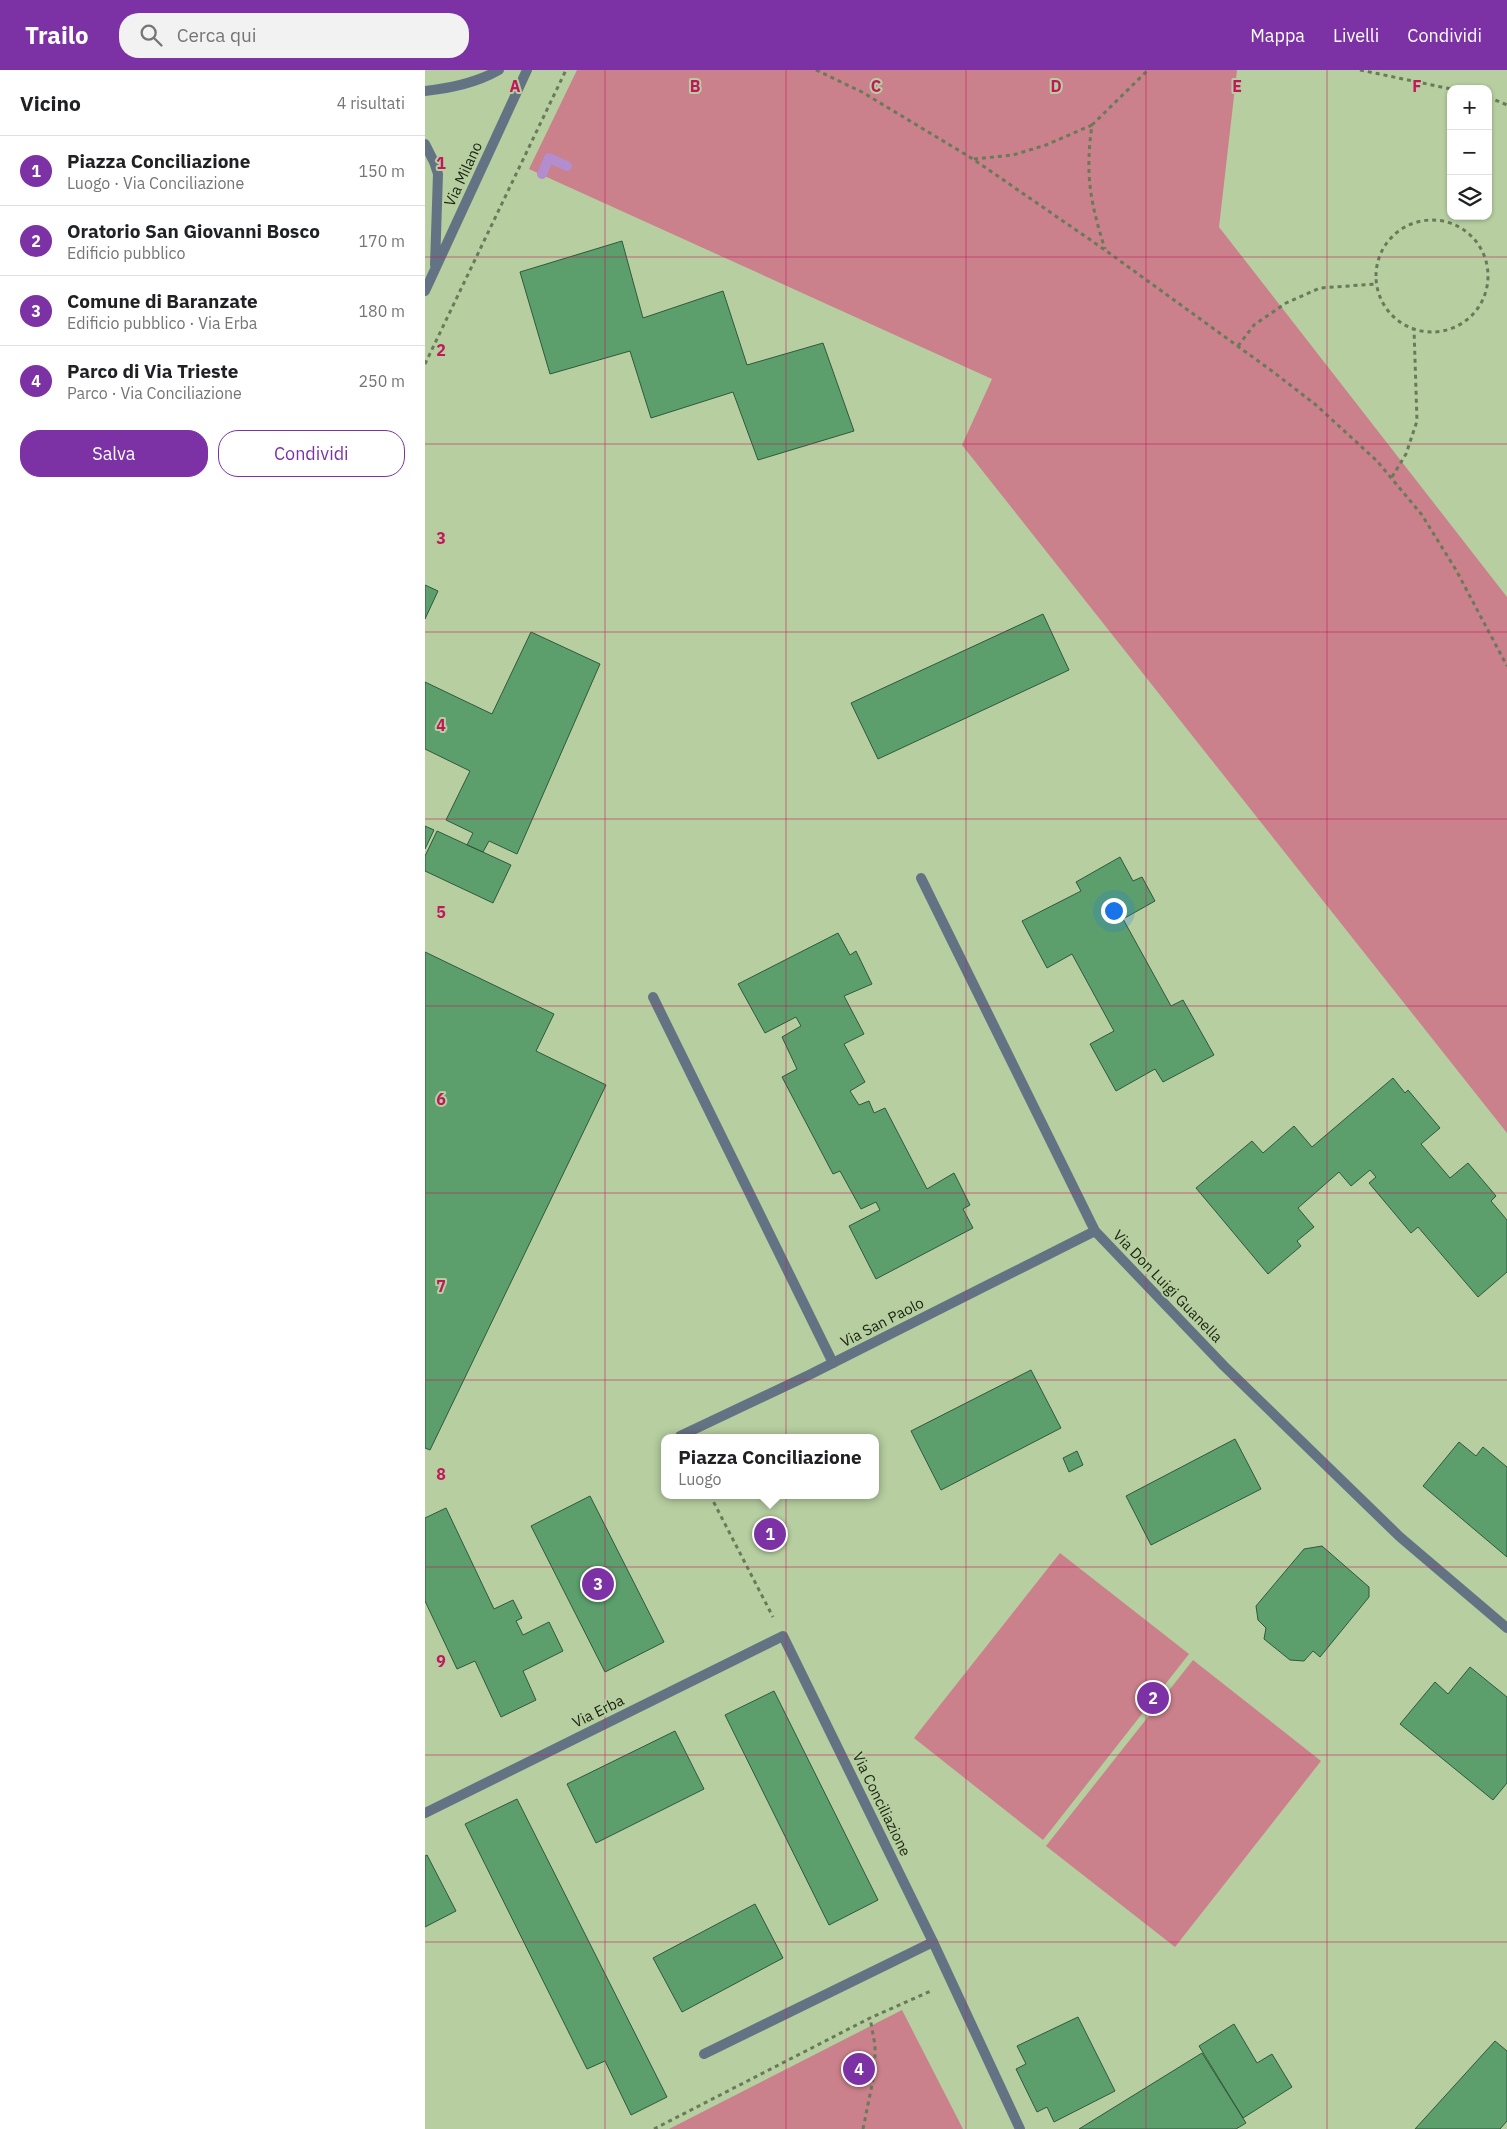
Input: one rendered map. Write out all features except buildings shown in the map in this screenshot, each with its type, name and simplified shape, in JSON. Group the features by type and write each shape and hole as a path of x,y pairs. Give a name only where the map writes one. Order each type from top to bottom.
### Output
{"street":[{"path":"425,91 453,88 485,78 499,70"},
{"name":"Via Milano","path":"425,291 527,70"},
{"path":"425,144 434,162 437,174 435,270"},
{"name":"Via Don Luigi Guanella","path":"921,878 1095,1231 1224,1366 1386,1524 1507,1628"},
{"path":"653,997 833,1363"},
{"name":"Via San Paolo","path":"683,1434 833,1363 1095,1231"},
{"name":"Via Erba","path":"425,1813 783,1636"},
{"name":"Via Conciliazione","path":"783,1636 933,1942 1021,2129"},
{"path":"704,2054 933,1942"}],"path":[{"path":"425,364 566,70"},
{"path":"816,70 822,71 862,92 973,159 1105,250 1316,405 1362,446 1392,477 1437,539 1507,666"},
{"path":"973,159 1013,155 1046,145 1092,124 1148,70"},
{"path":"1359,70 1447,88"},
{"path":"1492,99 1507,106"},
{"path":"1092,124 1088,149 1090,195 1105,250"},
{"path":"1431,219 1451,222 1468,232 1481,247 1487,265 1487,285 1481,303 1469,318 1452,328 1433,332 1414,329 1400,322 1389,312 1380,299 1376,284 1376,265 1383,246 1396,232 1413,222 1431,219"},
{"path":"1238,346 1253,325 1286,303 1320,288 1376,284"},
{"path":"1392,477 1406,454 1417,421 1414,329"},
{"path":"712,1499 783,1636"},
{"path":"654,2129 870,2018 951,1982"},
{"path":"863,2129 875,2070 875,2045 870,2018"}],"shaded area":[{"path":"577,70 1237,70 1219,227 1507,597 1507,1133 962,445 992,379 529,169"},
{"path":"1060,1553 1189,1654 1043,1840 914,1738"},
{"path":"1193,1660 1321,1761 1175,1947 1046,1846"},
{"path":"902,2010 963,2129 669,2129"}],"waterway":[{"path":"542,174 549,158 567,166"}],"place":[{"name":"Piazza Conciliazione","path":"770,1534"},
{"name":"Comune di Baranzate","path":"598,1584"},
{"name":"Oratorio San Giovanni Bosco","path":"1153,1698"},
{"name":"Parco di Via Trieste","path":"859,2069"}]}
